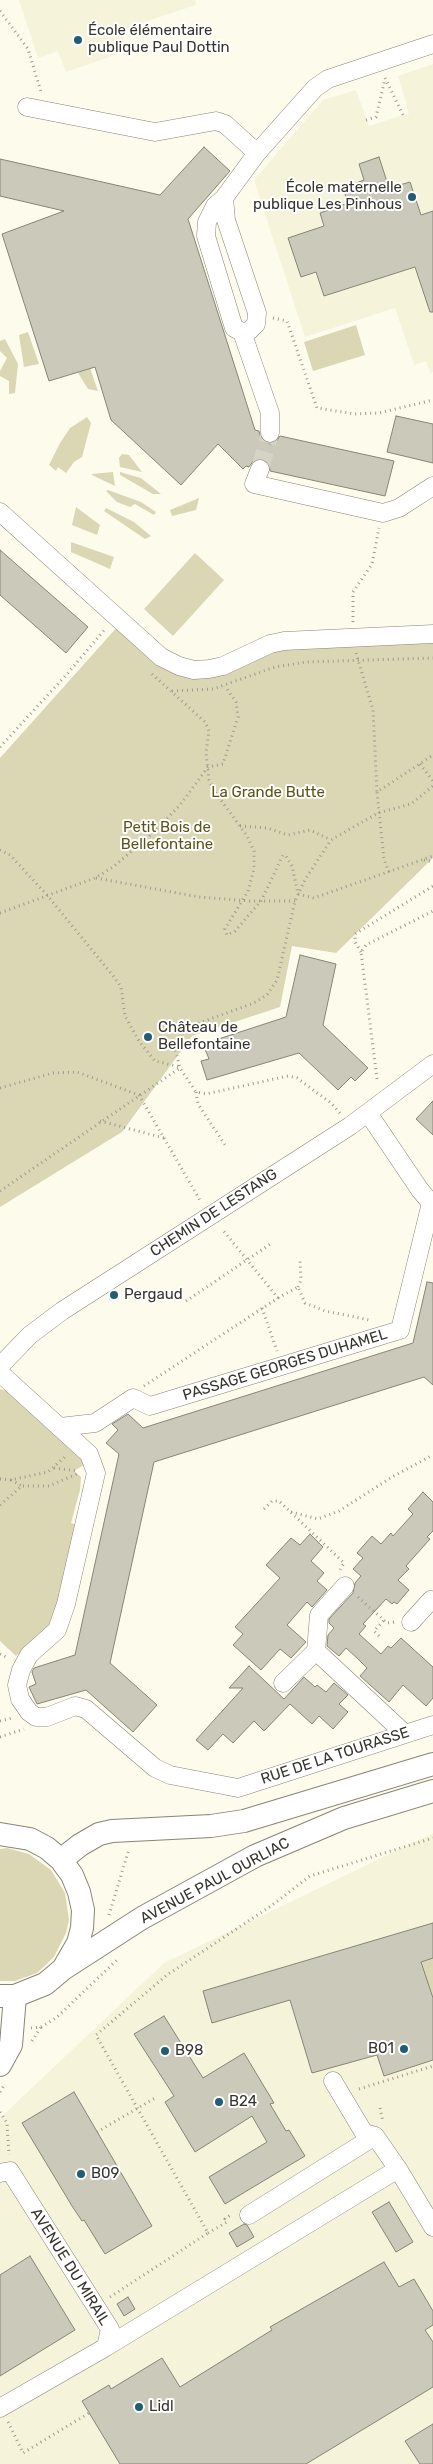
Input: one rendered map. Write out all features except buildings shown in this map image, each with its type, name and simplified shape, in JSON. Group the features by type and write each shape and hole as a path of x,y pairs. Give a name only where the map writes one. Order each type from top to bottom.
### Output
{"main road":[{"path":"61,1860 99,1834 112,1831 211,1826 244,1821 433,1764"},
{"name":"AVENUE PAUL OURLIAC","path":"8,1996 45,1984 63,1969 142,1918 256,1856 344,1818 433,1791"},
{"path":"0,1834 30,1839 47,1848 61,1860 76,1884 83,1910 82,1928 78,1943 63,1969"},
{"path":"0,2065 11,2045 13,2029 8,1996"}],"street":[{"path":"224,198 226,220 257,313 256,324 250,331 242,332 234,328 206,236 207,222 214,206 224,198 257,153 316,88 328,80 383,70 433,44"},
{"path":"35,109 155,132 216,121 224,124 257,153"},
{"path":"242,332 270,413 270,433"},
{"path":"260,469 254,484 383,512 399,508 430,486 433,486"},
{"path":"0,512 161,658 179,666 194,670 223,666 256,650 284,641 433,634"},
{"name":"CHEMIN DE LESTANG","path":"0,1366 45,1322 350,1126 433,1064"},
{"name":"PASSAGE GEORGES DUHAMEL","path":"133,1398 150,1406 400,1330 431,1202 420,1190 368,1113"},
{"path":"0,1373 79,1445"},
{"path":"60,1427 95,1423 133,1398"},
{"name":"RUE DE LA TOURASSE","path":"79,1445 89,1454 96,1473 66,1604 56,1630 29,1655 21,1670 17,1685 20,1699 29,1712 36,1717 48,1717 75,1706 86,1709 155,1768 170,1775 238,1788 433,1725"},
{"path":"283,1683 316,1651 319,1615 345,1586"},
{"path":"411,1622 431,1600 433,1601"},
{"path":"316,1651 405,1734"},
{"path":"337,2088 364,2133 375,2136 398,2169 433,2227"},
{"path":"249,2214 375,2136"},
{"path":"106,2347 398,2169"},
{"name":"AVENUE DU MIRAIL","path":"0,2408 106,2347 110,2329 5,2172"}],"path":[{"path":"0,11 28,49 42,98 35,109"},
{"path":"383,70 403,116"},
{"path":"366,120 376,116 383,70"},
{"path":"257,313 286,321 317,408 355,414 379,413 433,400"},
{"path":"383,512 372,564 353,592 354,638 358,661 373,710 378,813 384,860 389,872"},
{"path":"0,747 68,673 116,616"},
{"path":"104,630 110,636"},
{"path":"172,691 191,691 225,686 275,668 306,662 433,658"},
{"path":"151,673 205,722 209,731 206,753 213,789 240,826 254,851 254,869 244,900 225,929 227,935 235,931 261,901 283,855 286,856 292,866 298,894"},
{"path":"0,913 95,878 113,867 154,833 180,805 208,768 223,764 238,717 236,702 225,686"},
{"path":"377,792 433,755"},
{"path":"420,764 433,781"},
{"path":"225,1145 198,1104 196,1092 180,1068 175,1048 177,1039 188,1027 254,1003 267,995 277,980 294,901 315,862 331,840 378,813 411,804 433,786"},
{"path":"240,826 267,828 288,835 310,830 331,840"},
{"path":"0,850 10,855 47,895 114,977 121,987 125,1016 139,1041 155,1061 180,1068"},
{"path":"298,894 314,898 433,856"},
{"path":"423,860 433,862"},
{"path":"95,878 199,897 294,901"},
{"path":"377,1079 361,952 355,942 354,934 433,886"},
{"path":"361,952 366,945 433,911"},
{"path":"0,1191 139,1094 180,1068"},
{"path":"0,1088 53,1073 77,1072 139,1094 198,1197 278,1298"},
{"path":"196,1092 206,1094 288,1076 297,1078 331,1103 350,1126"},
{"path":"100,1121 165,1138"},
{"path":"186,1301 272,1243"},
{"path":"133,1398 142,1387 262,1308 298,1288 301,1280 300,1260"},
{"path":"298,1288 305,1303 325,1312 371,1320 400,1330"},
{"path":"262,1308 282,1366"},
{"path":"10,1480 48,1472 79,1445"},
{"path":"290,1511 318,1519 339,1511 392,1477 433,1455"},
{"path":"0,1478 10,1480 22,1486 49,1486 83,1472 53,1468"},
{"path":"0,1505 22,1486"},
{"path":"264,1509 272,1501 279,1501 344,1563 337,1575 345,1586 387,1622 411,1622"},
{"path":"379,1636 374,1631 384,1620"},
{"path":"0,1722 5,1720"},
{"path":"92,2301 111,2296 208,2233 96,2035 167,1975 271,1906 310,1876 433,1838"},
{"path":"111,1923 108,1917 129,1848"},
{"path":"13,2029 41,2027 56,2018 120,1958"},
{"path":"337,2088 433,2066"},
{"path":"96,2132 155,2098"},
{"path":"0,2112 7,2123 5,2172"},
{"path":"0,2408 14,2431 14,2436 23,2453 89,2413"}],"shaded area":[{"name":"École élémentaire publique Paul Dottin","path":"19,0 195,0 196,5 120,30 127,51 66,72 58,51 38,58"},
{"path":"433,64 433,372 430,373 426,361 414,365 395,308 305,337 254,180 323,100 356,90 369,126 403,115 409,113 398,76"},
{"path":"433,1833 433,2464 0,2464 0,2118 164,1963"}],"green space":[{"path":"356,325 365,355 313,371 304,342"},
{"path":"28,332 39,364 24,367 19,335"},
{"path":"5,339 18,364 15,393 9,394 9,381 0,376 0,371 7,358 0,351 0,341"},
{"path":"90,368 98,391 88,389 78,373"},
{"path":"87,417 91,423 82,457 74,462 66,473 58,467 56,471 49,465 60,443 70,428"},
{"path":"122,454 129,455 142,472 120,467 119,458"},
{"path":"113,472 115,486 92,475 92,474"},
{"path":"120,472 141,478 161,494 153,494 120,475"},
{"path":"108,490 141,502 156,512 154,515 135,504 130,507 117,502 106,491"},
{"path":"199,498 196,510 172,516 170,510"},
{"path":"76,507 100,525 97,535 72,525"},
{"path":"106,508 134,522 151,536 145,539 104,511"},
{"path":"71,542 114,557 110,569 71,552"},
{"path":"195,553 224,580 173,636 144,609"},
{"name":"Petit Bois de Bellefontaine","path":"119,625 183,671 274,648 433,637 433,858 336,953 292,946 280,1007 192,1036 122,1132 0,1207 0,758"},
{"path":"0,1389 7,1391 81,1457 84,1465 74,1471 81,1477 80,1490 71,1523 80,1526 56,1623 16,1656 0,1641"},
{"path":"7,1848 29,1854 51,1870 65,1893 69,1920 66,1933 54,1957 37,1973 15,1981 0,1981 0,1849"},
{"path":"433,1958 433,1998 421,1962"}],"tunnel":[{"path":"260,469 270,433"}],"place":[{"name":"École élémentaire publique Paul Dottin","path":"78,40"},
{"name":"École maternelle publique Les Pinhous","path":"412,197"},
{"name":"Château de Bellefontaine","path":"148,1037"},
{"name":"Pergaud","path":"114,1295"},
{"name":"B01","path":"404,2049"},
{"name":"B98","path":"165,2051"},
{"name":"B24","path":"219,2102"},
{"name":"B09","path":"81,2174"},
{"name":"Lidl","path":"139,2407"}],"park label":[{"name":"La Grande Butte","path":"268,793"}]}
